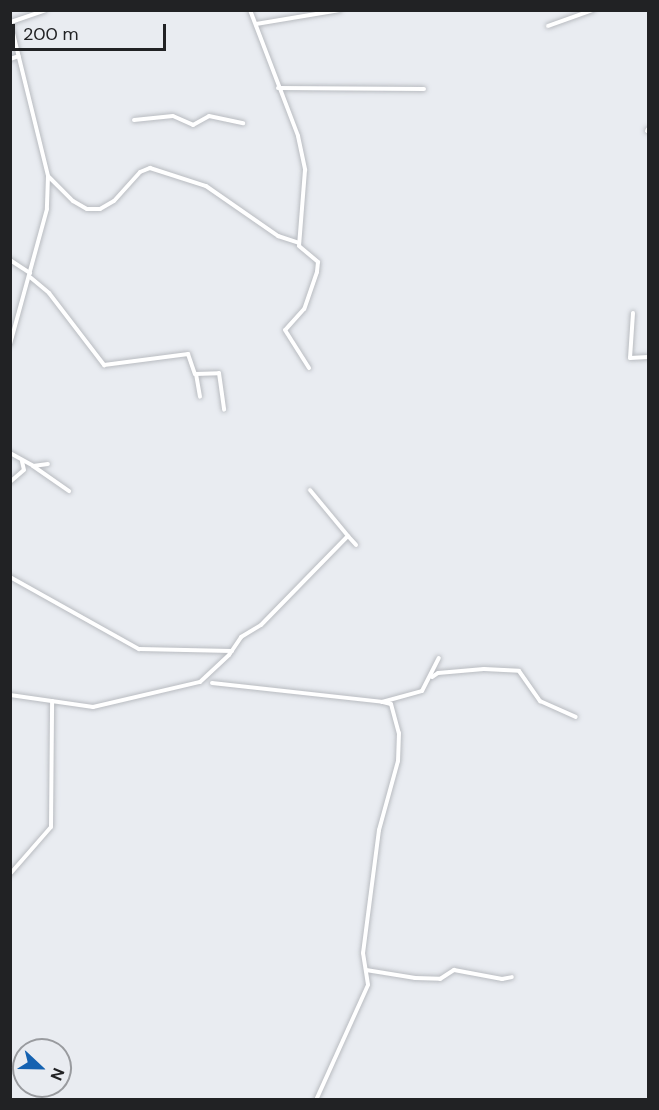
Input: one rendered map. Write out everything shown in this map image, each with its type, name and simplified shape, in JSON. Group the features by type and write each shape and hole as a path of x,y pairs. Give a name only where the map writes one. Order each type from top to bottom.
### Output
{"street":[{"path":"10,344 47,209 48,176 11,21 45,10"},
{"path":"250,10 298,136 305,170 299,243 303,252 318,262 317,272 304,309 285,330 309,368"},
{"path":"256,24 340,10"},
{"path":"548,26 593,10"},
{"path":"10,59 19,56"},
{"path":"278,88 424,88"},
{"path":"134,120 173,116 193,125 209,116 243,123"},
{"path":"48,176 73,201 87,209 100,209 114,201 140,172 150,168 206,186 278,236 299,243"},
{"path":"10,260 49,293 104,365 186,354 190,356 201,397"},
{"path":"633,313 630,358 648,357"},
{"path":"196,374 219,373 224,410"},
{"path":"10,453 69,490"},
{"path":"10,482 24,470 22,461"},
{"path":"33,466 48,464"},
{"path":"310,490 356,545"},
{"path":"10,695 93,707 200,682 231,651 241,637 261,625 348,536"},
{"path":"10,577 139,649 231,651"},
{"path":"432,677 439,658"},
{"path":"383,702 380,700 415,696 438,673 484,669 519,670 540,701 576,717"},
{"path":"212,683 391,704 399,733 398,761 380,830 363,953 368,985 315,1100"},
{"path":"10,874 51,827 52,701"},
{"path":"366,970 440,979 454,970 502,979 512,977"}]}
